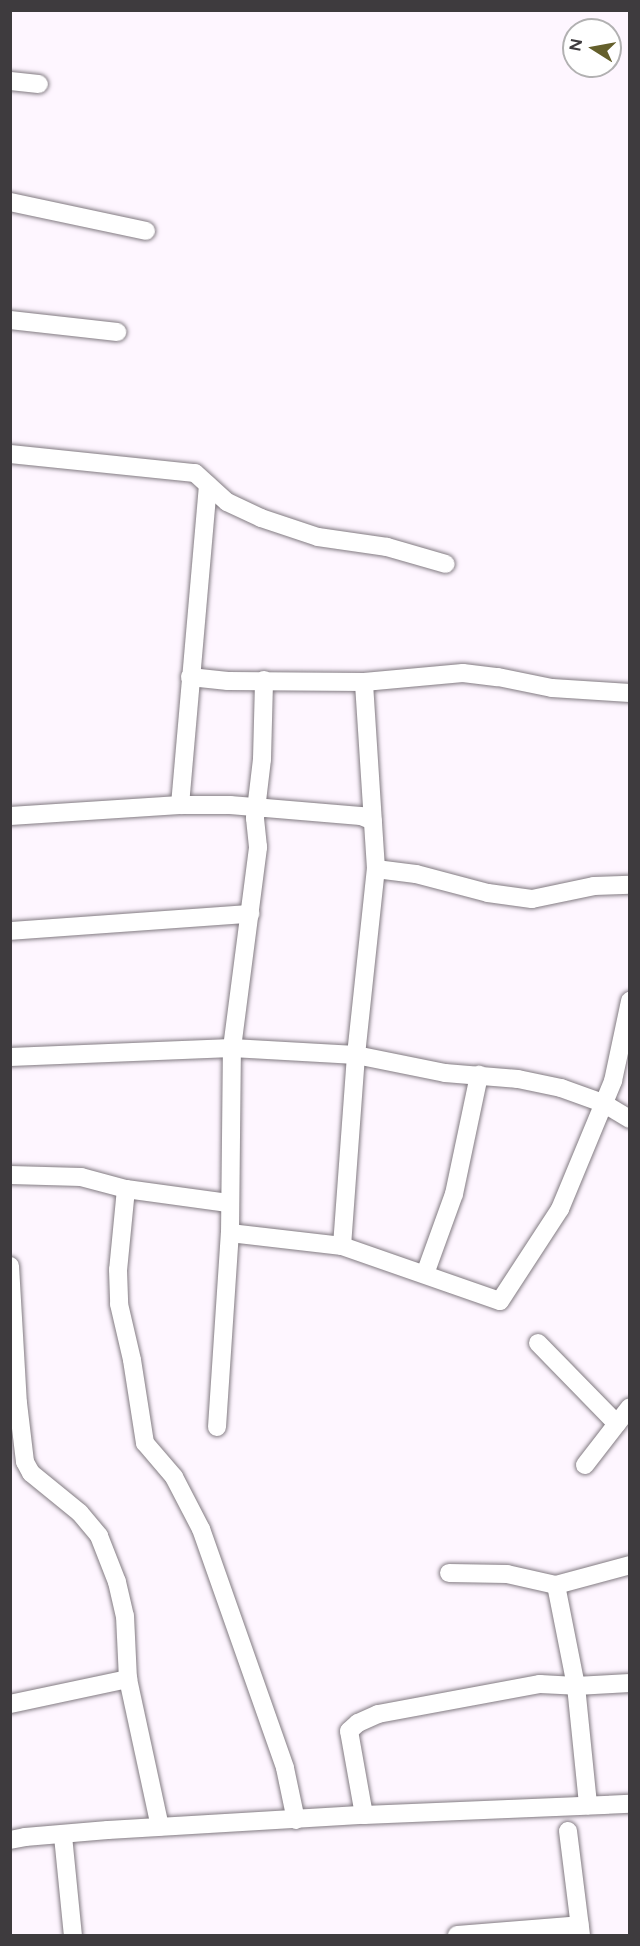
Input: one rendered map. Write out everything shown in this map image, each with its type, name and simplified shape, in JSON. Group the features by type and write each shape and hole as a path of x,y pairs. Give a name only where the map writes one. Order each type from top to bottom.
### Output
{"street":[{"path":"10,81 39,84"},
{"path":"10,202 146,231"},
{"path":"10,320 117,332"},
{"path":"10,454 195,473 227,502 261,518 309,534 387,547 446,564"},
{"path":"180,805 189,677 208,485"},
{"path":"189,677 228,681 364,682 463,673 552,688 630,693"},
{"path":"217,1427 230,1233 228,1203 232,1048 258,847 257,806 262,759 264,680"},
{"path":"342,1246 356,1055 376,869 364,682"},
{"path":"10,816 180,805 257,806 361,816 373,821"},
{"path":"376,869 446,881 488,893 532,899 594,886 630,885"},
{"path":"10,931 250,914"},
{"path":"230,1233 342,1246 500,1300 560,1209 614,1081 630,1001"},
{"path":"10,1057 232,1048 356,1055 444,1072 518,1079 561,1088 603,1103 630,1119"},
{"path":"425,1274 454,1194 479,1075"},
{"path":"10,1175 81,1177 126,1190 228,1203"},
{"path":"126,1190 118,1270 119,1304 132,1360 145,1443 174,1477 201,1529 285,1768 296,1820"},
{"path":"10,1266 18,1403 25,1462 31,1473 80,1513 99,1536 123,1601 128,1679 160,1827"},
{"path":"538,1343 617,1424"},
{"path":"585,1465 630,1407"},
{"path":"449,1573 507,1574 556,1585 630,1565"},
{"path":"556,1585 576,1686 588,1805"},
{"path":"10,1704 128,1679"},
{"path":"364,1815 349,1731 353,1725 378,1714 474,1694 540,1684 576,1686 630,1683"},
{"path":"10,1840 160,1827 364,1815 630,1804"},
{"path":"457,1935 580,1930 568,1831"},
{"path":"63,1836 73,1935"}]}
